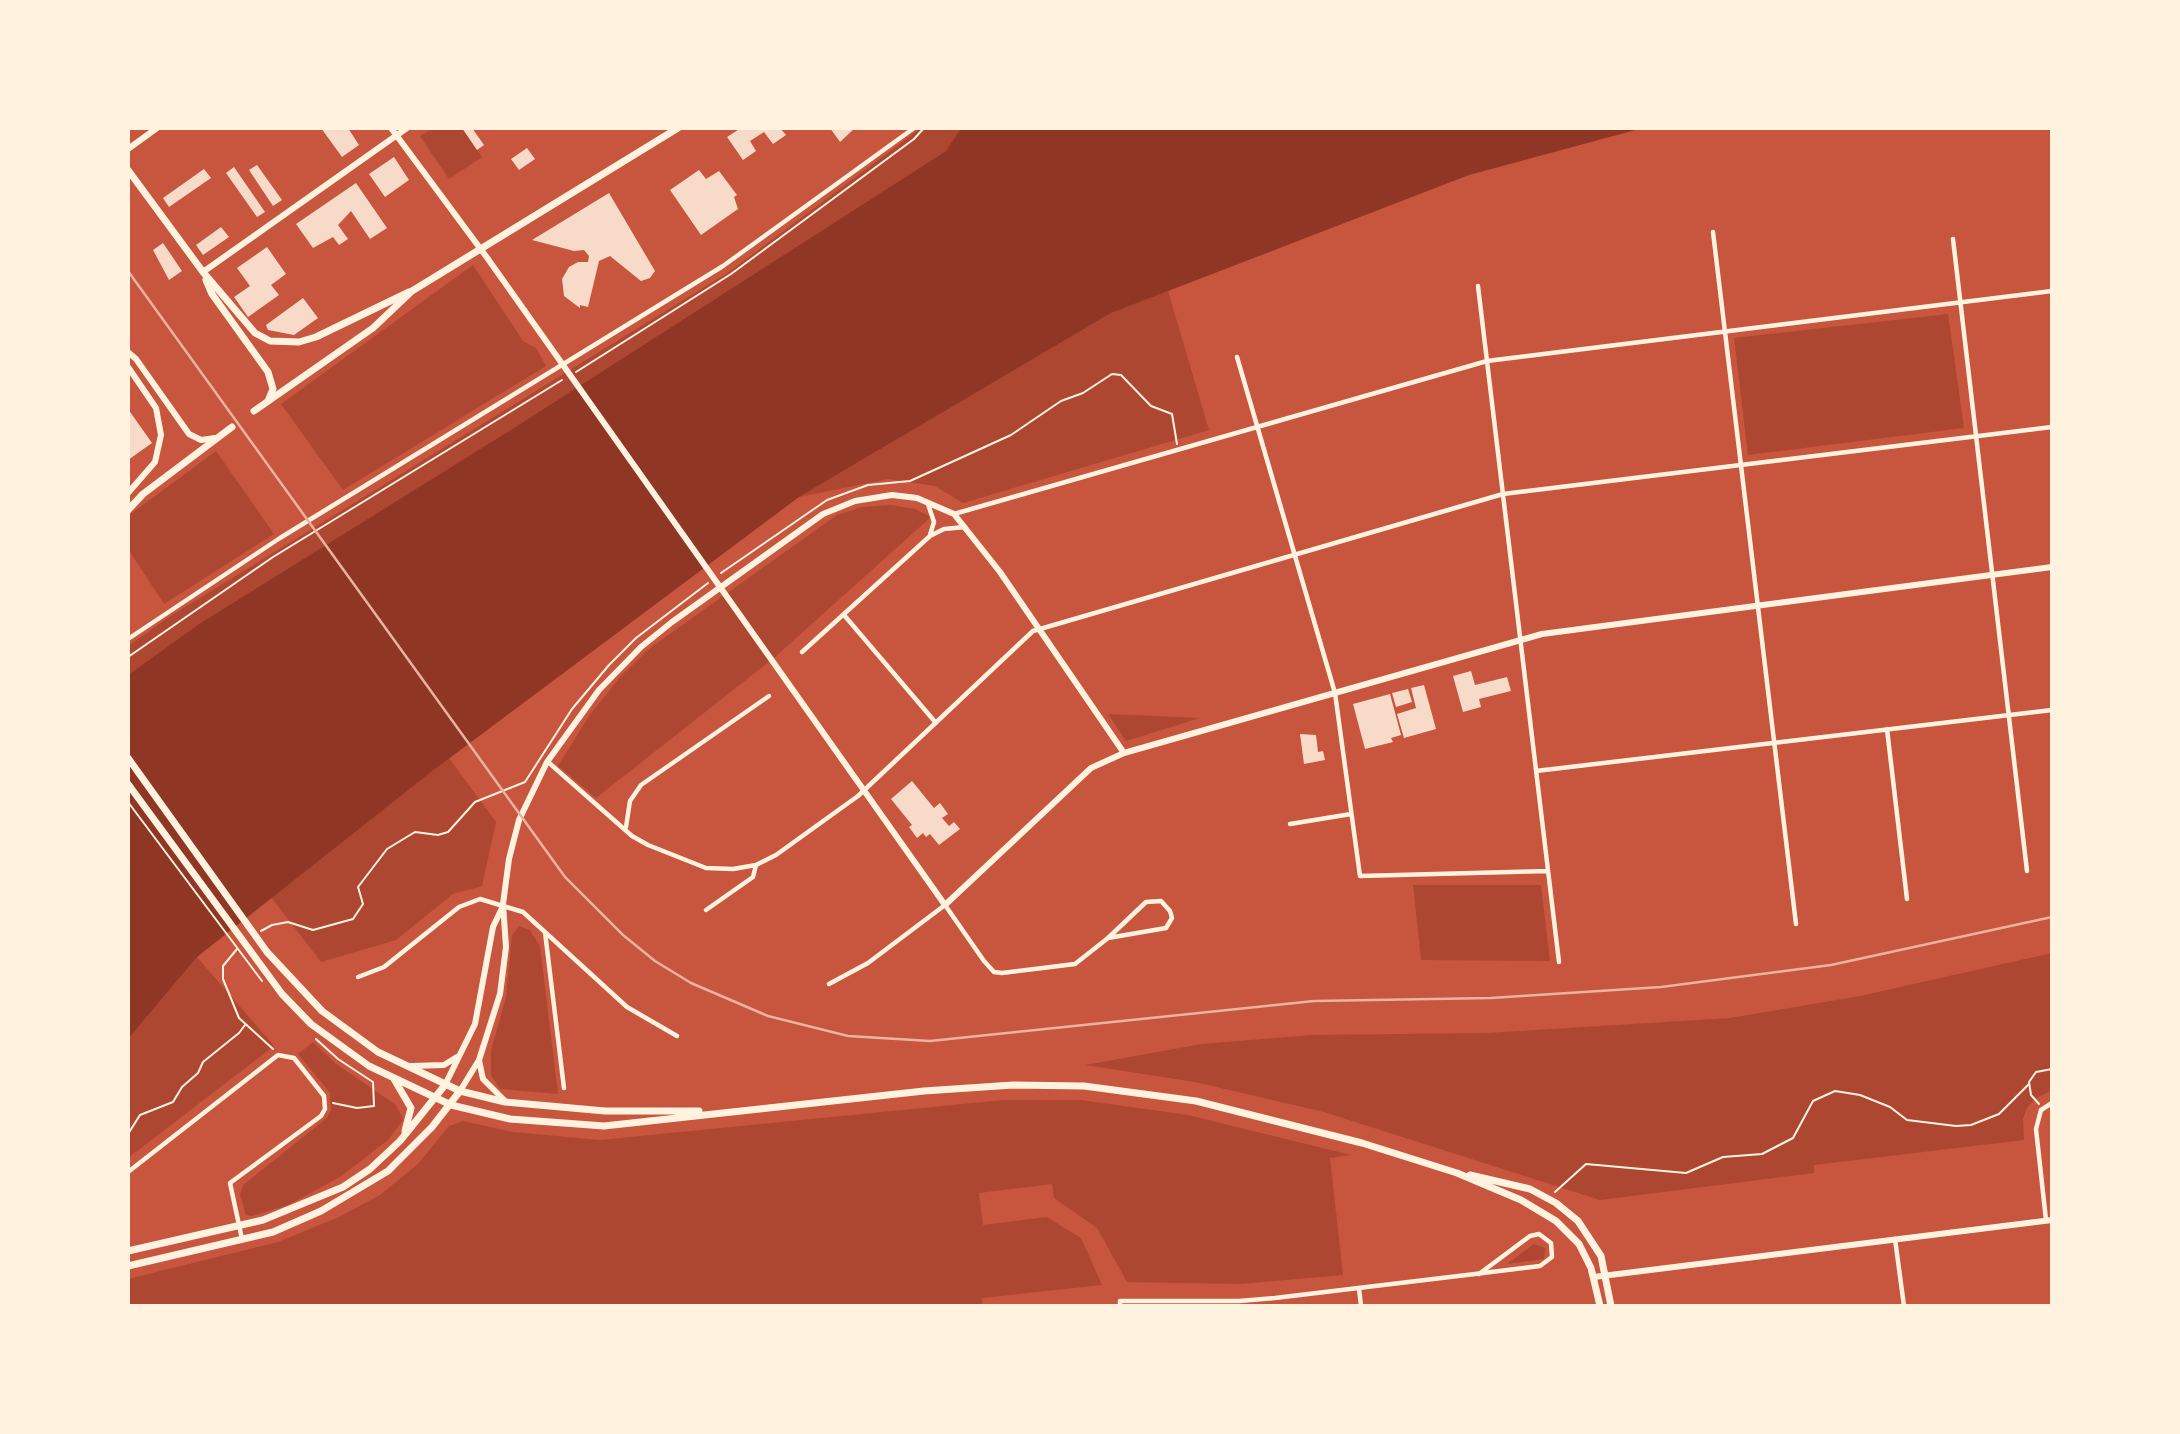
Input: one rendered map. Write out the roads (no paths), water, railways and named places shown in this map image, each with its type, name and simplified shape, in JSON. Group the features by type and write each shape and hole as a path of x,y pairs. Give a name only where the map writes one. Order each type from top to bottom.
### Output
{"main road":[{"path":"128,170 203,272 255,333 270,341 285,343 316,337 412,291 478,248 678,128"},
{"path":"203,272 211,293 271,378 273,389 267,402"},
{"path":"254,411 373,328 412,291"},
{"path":"128,502 143,494 232,427"},
{"path":"128,510 143,494"},
{"path":"128,758 267,952 322,1012 369,1046 403,1066 460,1091 505,1102 615,1111 734,1111"},
{"path":"128,784 282,995 311,1024 342,1050 452,1105 510,1119 592,1125 646,1123 924,1091 1013,1085 1084,1086 1158,1094 1268,1117 1457,1173 1515,1184 1544,1196 1578,1221 1596,1246 1606,1275 1611,1306"},
{"path":"394,1078 411,1108 410,1120 400,1141"},
{"path":"128,1251 239,1226 310,1203 343,1187 370,1169 400,1141 436,1099 444,1085"},
{"path":"128,1266 273,1233 358,1192 388,1171 452,1105 460,1091"},
{"path":"1457,1173 1541,1210 1565,1228 1584,1252 1594,1277 1600,1306"}],"street":[{"path":"128,149 157,128"},
{"path":"391,128 994,972 1076,964 1146,902 1161,901 1170,911 1172,918 1166,928 1108,938"},
{"path":"203,272 407,128"},
{"path":"128,639 280,538 723,266 915,128"},
{"path":"1713,232 1796,923"},
{"path":"1953,239 2027,871"},
{"path":"1478,286 1559,962"},
{"path":"954,514 1487,361 2052,291"},
{"path":"128,352 136,359 189,434 201,440 217,438"},
{"path":"1237,357 1260,426 1335,693 1360,876 1548,871"},
{"path":"128,367 156,408 161,435 155,462 128,493"},
{"path":"547,762 648,845 694,865 720,869 756,865 776,855 864,790 1033,631 1297,557 1503,494 2052,428"},
{"path":"444,1085 464,1051 482,994 493,928 503,904 514,837 547,762 598,690 641,647 807,524 839,506 876,495 905,496 926,501 954,514 1040,629 1124,753"},
{"path":"926,501 933,516 930,536"},
{"path":"802,652 930,536 944,529 965,527"},
{"path":"829,984 868,963 937,914 1083,774 1124,753 1560,631 2052,567"},
{"path":"844,615 936,723"},
{"path":"626,828 630,801 641,785 769,696"},
{"path":"1536,771 2052,710"},
{"path":"1887,729 1907,899"},
{"path":"1290,824 1352,814"},
{"path":"706,910 753,877 756,865"},
{"path":"358,976 384,967 459,906 480,900 503,904 523,912 627,1007 677,1036"},
{"path":"460,1091 479,1060 500,994 506,947 503,904"},
{"path":"545,932 564,1088"},
{"path":"403,1066 444,1065 464,1051"},
{"path":"128,1172 278,1055 294,1058 325,1101 321,1116 230,1183 242,1240"},
{"path":"479,1060 483,1079 505,1102"},
{"path":"1594,1277 2049,1220 2036,1119 2044,1108 2052,1103"},
{"path":"1120,1303 1239,1301 1359,1288 1545,1265 1553,1253 1551,1243 1539,1234 1530,1236 1479,1273"},
{"path":"1895,1239 1904,1306"},
{"path":"1359,1288 1361,1306"}],"railway":[{"path":"128,271 565,877 623,935 655,961 691,983 768,1016 848,1036 930,1041 1314,1001 1491,998 1661,987 1831,965 2052,917"}]}
